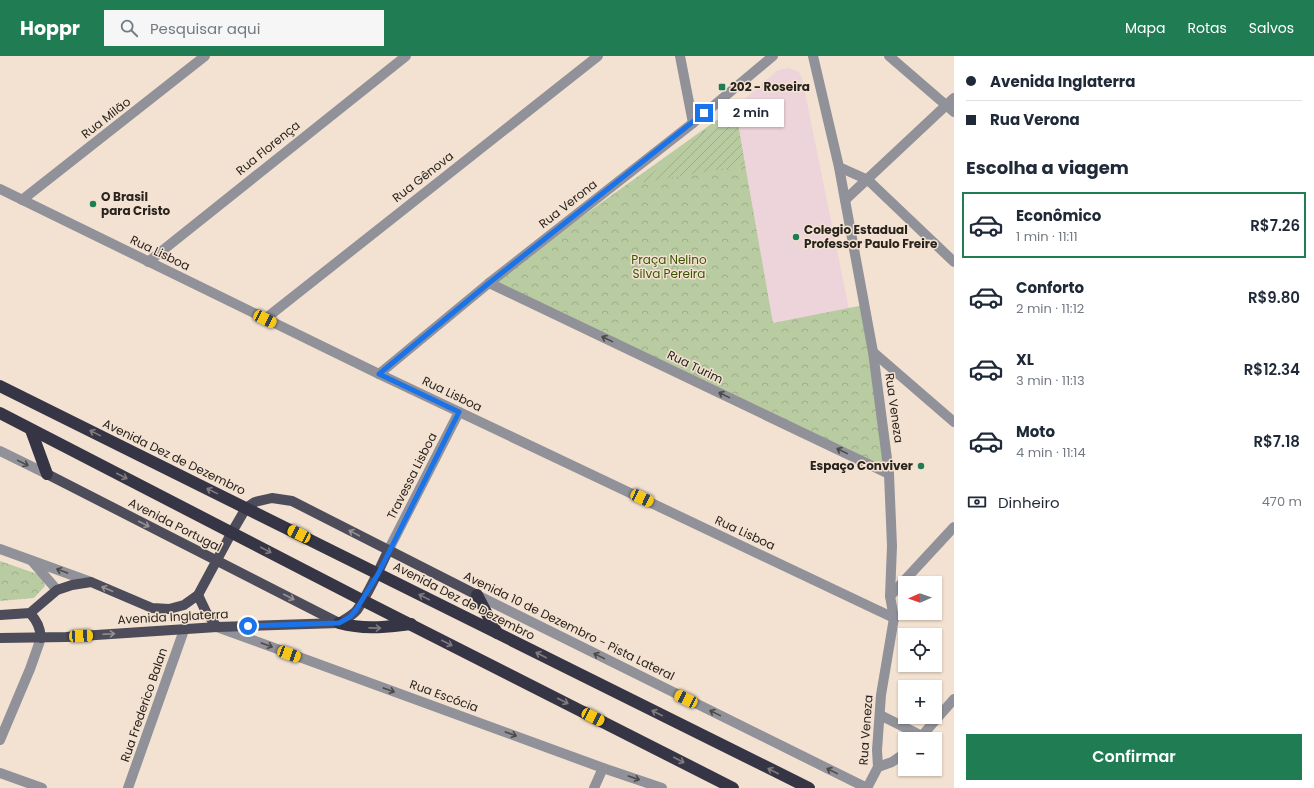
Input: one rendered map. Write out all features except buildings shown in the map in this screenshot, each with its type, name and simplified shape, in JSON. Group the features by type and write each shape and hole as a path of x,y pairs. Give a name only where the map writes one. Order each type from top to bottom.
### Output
{"highway":[{"name":"Avenida Dez de Dezembro","path":"0,386 809,788"},
{"path":"0,413 362,600 733,788"},
{"path":"31,430 47,474"},
{"path":"477,595 497,633"},
{"path":"339,623 355,627 380,628 411,624"}],"main road":[{"name":"Avenida Portugal","path":"47,474 339,623"},
{"path":"246,508 255,502 272,498 292,501 388,551 378,574 353,614 339,623"},
{"name":"Avenida Inglaterra","path":"91,582 152,608 169,609 184,605 198,595 246,508"},
{"name":"Avenida 10 de Dezembro - Pista Lateral","path":"388,551 477,595"},
{"path":"0,615 30,613 57,590 72,585 91,582"},
{"path":"198,595 206,612 217,627"},
{"path":"30,613 38,622 41,638"},
{"name":"Avenida Inglaterra","path":"0,638 41,638 217,627 339,623"}],"street":[{"name":"Rua Milão","path":"22,200 205,56"},
{"name":"Rua Florença","path":"148,262 406,56"},
{"name":"Rua Gênova","path":"265,319 598,56"},
{"path":"680,56 693,123"},
{"name":"Rua Verona","path":"379,374 489,283 693,123 773,56"},
{"name":"Rua Veneza","path":"813,56 846,200 873,352 889,474 892,546 890,596 894,618 881,695 878,767 867,788"},
{"path":"889,56 950,109"},
{"path":"846,200 950,109 954,98"},
{"path":"839,167 868,180 954,262"},
{"name":"Rua Lisboa","path":"0,189 379,374 894,618"},
{"name":"Rua Turim","path":"489,283 889,474"},
{"path":"873,352 954,422"},
{"name":"Travessa Lisboa","path":"388,551 459,412"},
{"name":"Avenida Portugal","path":"0,451 47,474"},
{"path":"890,596 954,527"},
{"path":"0,550 91,582"},
{"path":"32,561 57,590"},
{"name":"Avenida 10 de Dezembro - Pista Lateral","path":"477,595 867,788"},
{"name":"Rua Escócia","path":"217,627 603,768 662,788"},
{"name":"Rua Frederico Balan","path":"128,788 184,630"},
{"path":"0,740 41,638"},
{"path":"925,732 954,699"},
{"path":"880,715 910,732"},
{"path":"878,767 892,762 898,758"},
{"path":"594,788 603,768"},
{"path":"0,773 42,788"}],"shaded area":[{"name":"Colegio Estadual Professor Paulo Freire","path":"789,68 799,72 802,78 849,309 773,323 735,107 778,70"}],"green space":[{"name":"Praça Nelino Silva Pereira","path":"735,107 773,323 864,305 889,474 489,283"},
{"path":"735,107 745,165 640,183"},
{"path":"0,561 43,576 45,586 34,598 0,601"}],"place":[{"name":"202 - Roseira","path":"722,87"},
{"name":"O Brasil para Cristo","path":"93,204"},
{"name":"Colegio Estadual Professor Paulo Freire","path":"796,237"},
{"name":"Espaço Conviver","path":"921,466"}],"route":[{"path":"248,626 339,623 350,617 356,610 378,574 388,551 459,412 379,374 489,283 704,113"}]}
